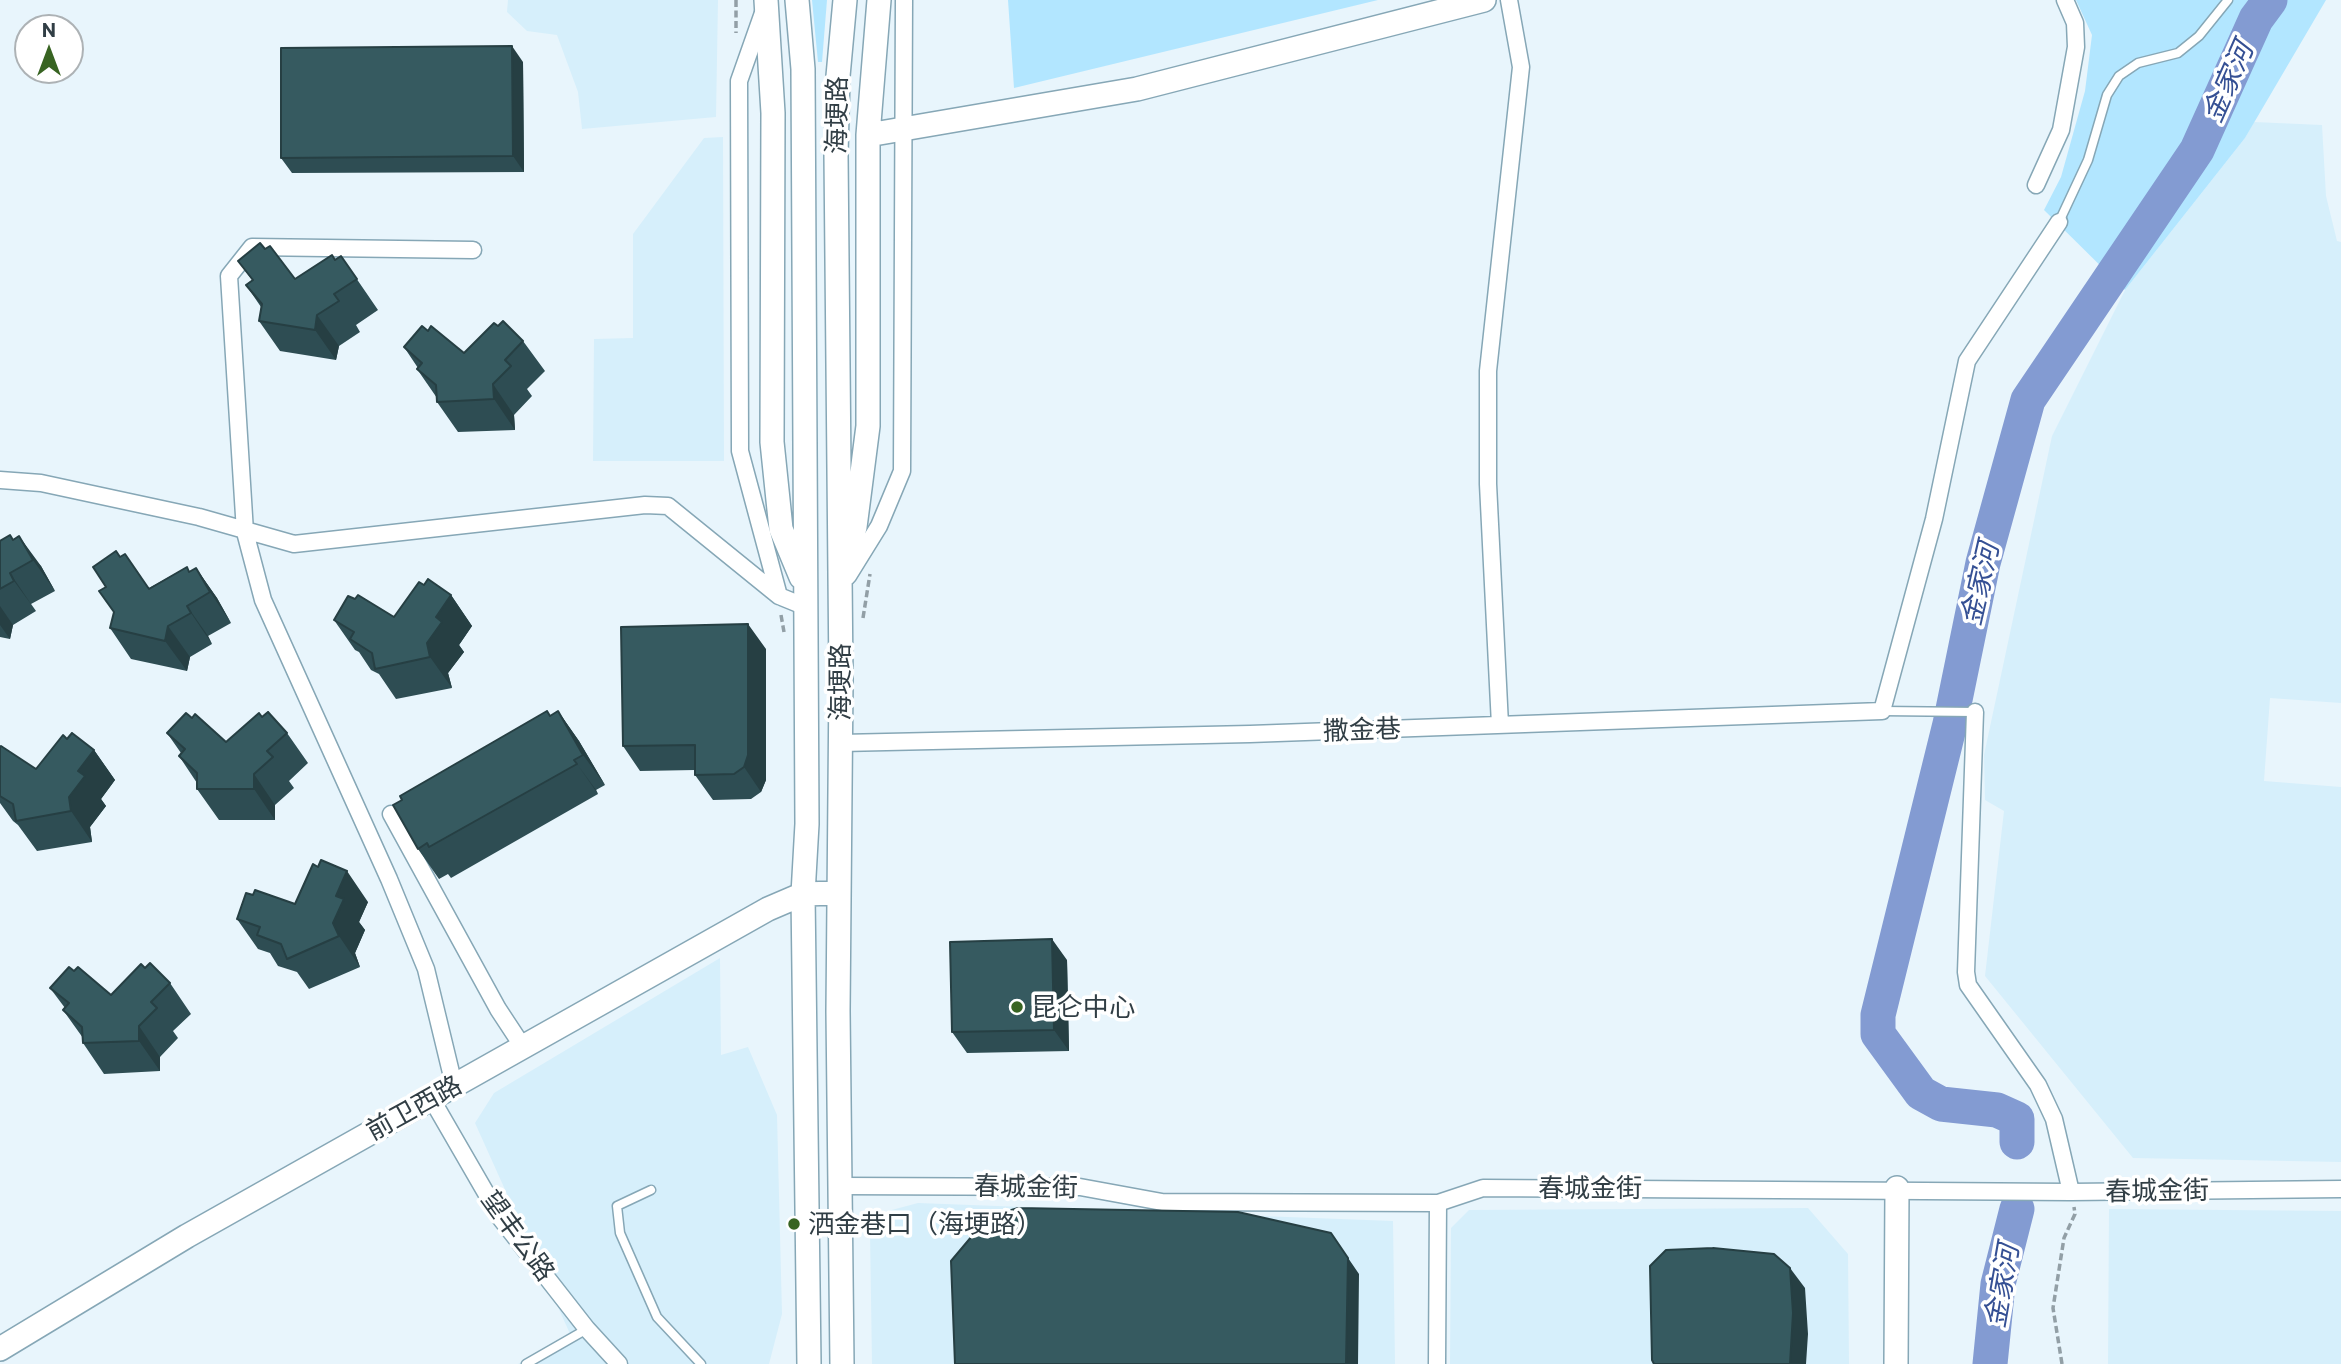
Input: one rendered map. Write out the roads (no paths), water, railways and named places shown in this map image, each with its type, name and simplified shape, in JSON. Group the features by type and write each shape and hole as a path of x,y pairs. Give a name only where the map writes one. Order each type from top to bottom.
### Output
{"main road":[{"name":"海埂路","path":"797,0 803,69 807,824 803,894 809,1364"},
{"name":"海埂路","path":"842,1364 837,893 841,743 836,155 838,76 845,0"},
{"path":"839,590 855,527 868,426 868,135 879,0"},
{"path":"868,135 1137,89 1484,0"},
{"path":"766,2 773,113 772,442 781,529 806,597"},
{"name":"前卫西路","path":"0,1349 187,1236 768,909 803,894 837,893"},
{"path":"1896,1364 1897,1188"}],"street":[{"path":"839,590 879,526 902,471 904,0"},
{"path":"1500,725 1488,484 1488,371 1521,67 1509,0"},
{"path":"2036,185 2061,130 2076,47 2076,23 2065,0"},
{"path":"766,2 739,81 740,451 779,596"},
{"path":"1882,710 1934,519 1967,361 2059,222"},
{"path":"454,1086 426,969 389,879 263,600 245,532 229,276 252,247 473,250"},
{"path":"0,480 41,483 199,517 294,544 645,505 668,506 779,596 806,597"},
{"name":"撒金巷","path":"841,743 1500,725 1882,710"},
{"path":"1975,712 1966,972 1969,985 2038,1086 2054,1119 2071,1192"},
{"path":"391,814 498,1009 523,1047"},
{"name":"望丰公路","path":"431,1098 501,1219 587,1329 619,1364"},
{"name":"春城金街","path":"842,1186 1080,1186 1162,1202 1438,1203 1483,1188 1897,1188 2071,1192 2341,1189"},
{"path":"1437,1364 1438,1203"}],"lane":[{"path":"2059,222 2088,160 2107,95 2119,76 2138,63 2178,53 2199,36 2228,0"},
{"path":"1882,710 1975,712"},
{"path":"652,1190 617,1206 620,1233 657,1317 701,1364"},
{"path":"526,1364 587,1329"}],"waterway":[{"name":"金家河","path":"2017,1142 2017,1119 1997,1110 1941,1104 1921,1093 1878,1034 1878,1015 1950,724 1983,563 2028,400 2197,150 2256,19 2270,0"},
{"name":"金家河","path":"1990,1364 1998,1284 2017,1209"}],"place":[{"name":"昆仑中心","path":"1017,1007"},
{"name":"洒金巷口（海埂路）","path":"794,1224"}]}
